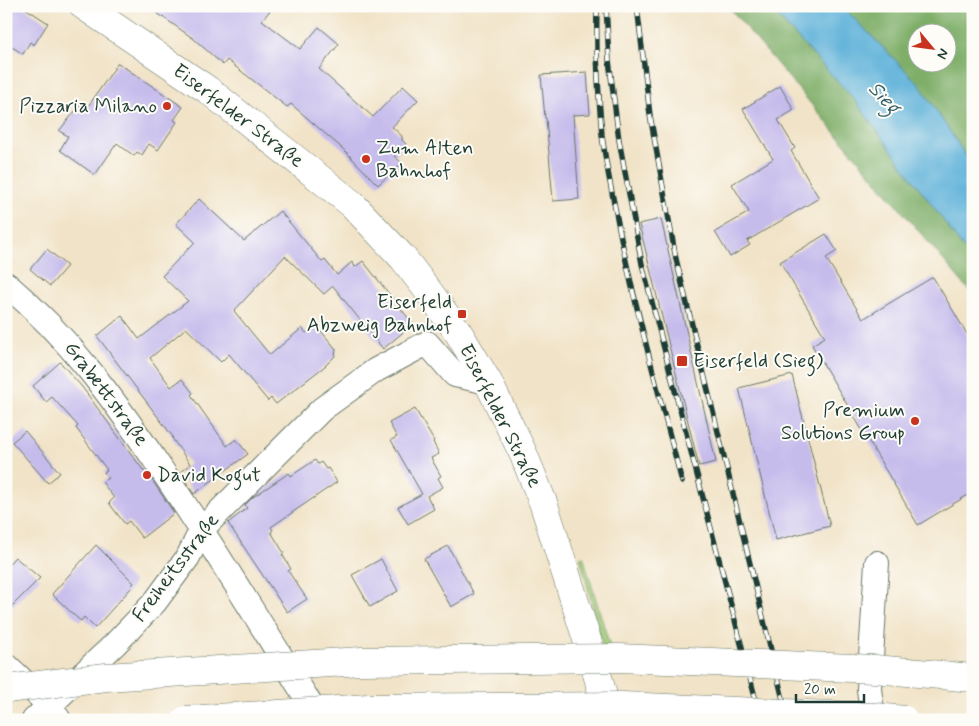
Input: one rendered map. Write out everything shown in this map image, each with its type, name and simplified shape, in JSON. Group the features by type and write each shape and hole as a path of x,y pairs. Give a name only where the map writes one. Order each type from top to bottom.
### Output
{"main road":[{"name":"Eiserfelder Straße","path":"84,6 208,90 352,204 402,258 426,288 458,332 488,382 523,453 544,505 590,649 610,720"},
{"path":"6,689 106,678 362,661 618,658 865,668 973,678"},
{"path":"186,720 368,708 622,706 904,720"}],"street":[{"name":"Grabettstraße","path":"6,284 26,300 66,341 108,392 202,529 320,720"},
{"name":"Freiheitsstraße","path":"47,715 155,602 188,557 202,529 322,409 376,370 427,343 455,375 488,382"},
{"path":"873,720 869,689 877,563"},
{"path":"6,665 47,715"}],"green space":[{"path":"728,6 768,6 854,99 973,261 973,295"},
{"path":"842,6 973,6 973,167 919,84 907,72 956,72 956,22 906,22 906,71"},
{"path":"583,556 610,647 603,648 580,557"}],"water":[{"name":"Sieg","path":"768,6 842,6 919,84 973,167 973,261 854,99"}],"building":[{"path":"6,6 22,6 48,23 34,45 30,42 23,54 6,43"},
{"path":"147,6 274,6 262,20 300,49 319,27 339,44 319,69 373,117 403,86 418,100 392,127 402,136 402,140 406,144 394,156 402,163 378,185 343,149 291,104 287,107 227,60 223,65 194,39"},
{"path":"118,63 183,107 174,120 177,122 158,150 149,144 142,155 137,152 134,156 117,143 95,175 60,150 68,136 59,131 81,104 87,108"},
{"path":"587,72 590,114 573,115 579,199 553,201 541,75"},
{"path":"780,86 794,110 778,120 795,148 791,151 819,198 747,241 750,245 730,257 715,232 749,212 732,184 773,159 743,109"},
{"path":"199,199 244,241 280,211 322,262 325,260 337,275 352,262 355,267 363,261 413,324 383,349 333,286 324,294 285,256 234,311 270,355 302,328 306,333 316,325 336,349 335,356 325,366 276,404 271,398 268,401 229,354 221,362 186,328 150,358 171,387 182,379 227,446 236,439 248,454 194,494 180,472 190,464 173,437 97,336 122,316 139,339 188,301 162,276 195,242 176,224"},
{"path":"661,219 716,462 699,466 639,224"},
{"name":"Premium Solutions Group","path":"826,234 837,251 826,258 863,319 933,277 973,344 973,492 918,525 812,345 825,337 780,262"},
{"path":"47,249 67,266 50,286 30,269"},
{"path":"60,362 82,387 150,477 174,513 142,538 129,521 125,524 109,503 114,498 102,482 108,478 104,472 107,470 76,428 78,426 52,397 46,402 33,386"},
{"path":"792,375 830,526 776,540 739,388"},
{"path":"415,409 434,441 439,454 431,458 441,476 438,478 443,487 427,496 434,509 408,524 398,507 422,494 391,440 397,437 389,423"},
{"path":"25,431 60,473 48,483 12,442"},
{"path":"315,460 318,464 321,462 326,469 328,468 337,482 271,527 273,530 271,532 291,569 288,571 307,599 287,612 228,523 247,508 245,505 253,497 289,473 291,476"},
{"path":"96,545 134,583 95,628 84,617 81,621 77,618 52,594"},
{"path":"448,546 474,594 451,607 424,559"},
{"path":"15,557 40,578 6,612 6,567"},
{"path":"381,559 398,591 370,607 352,575"}],"railway":[{"path":"597,6 599,103 608,170 633,292 682,482"},
{"path":"606,6 609,60 619,140 642,264 761,720"},
{"path":"637,6 650,115 676,259 788,720"}],"place":[{"name":"Pizzaria Milano","path":"167,106"},
{"name":"Zum Alten Bahnhof","path":"366,159"},
{"name":"Eiserfeld Abzweig Bahnhof","path":"462,314"},
{"name":"Eiserfeld (Sieg)","path":"682,361"},
{"name":"Premium Solutions Group","path":"915,421"},
{"name":"David Kogut","path":"147,475"}]}
